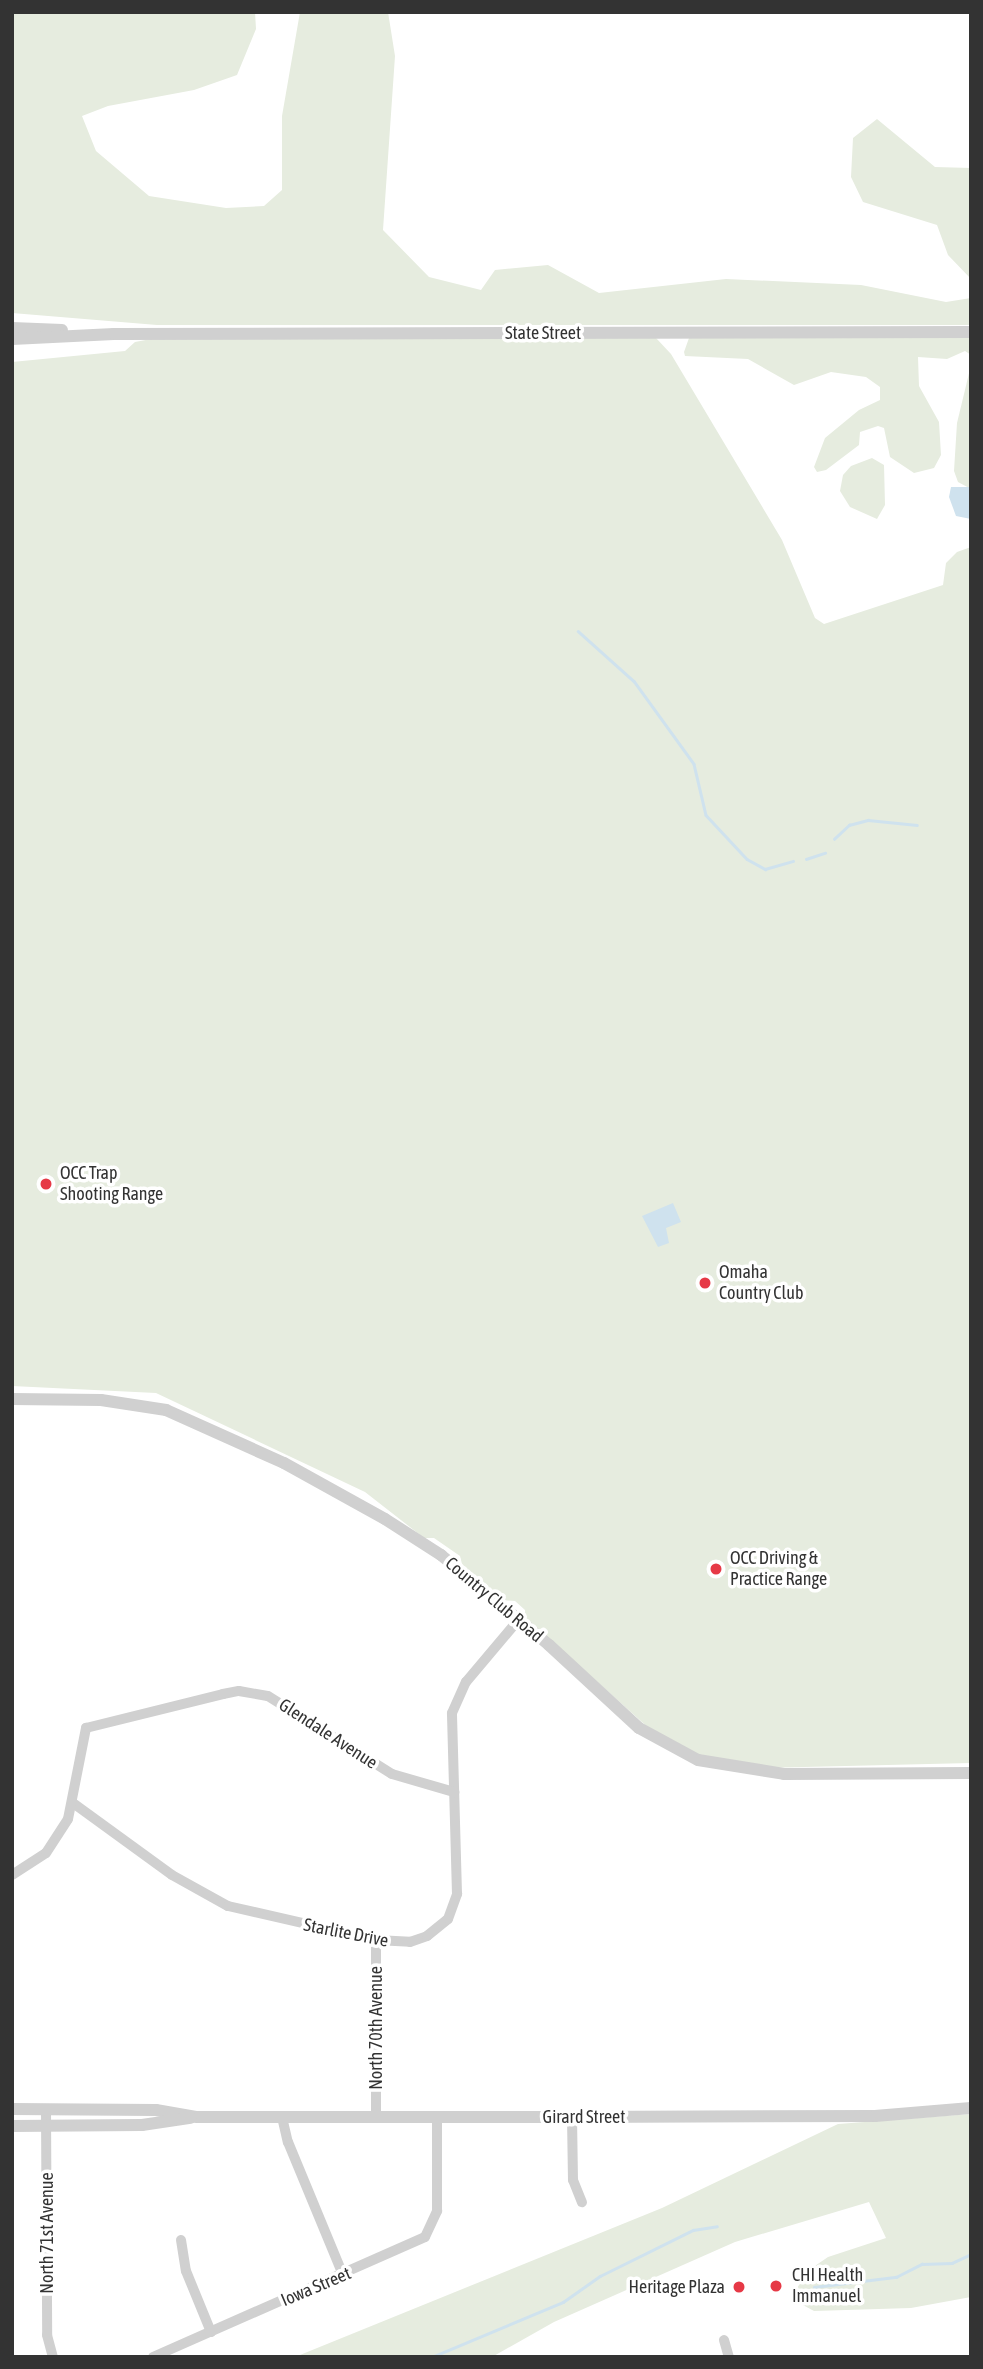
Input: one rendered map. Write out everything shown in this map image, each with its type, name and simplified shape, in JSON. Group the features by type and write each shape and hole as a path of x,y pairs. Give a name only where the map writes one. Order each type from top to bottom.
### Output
{"street":[{"name":"State Street","path":"12,328 114,334"},
{"name":"State Street","path":"12,339 114,334 971,332"},
{"name":"Country Club Road","path":"12,1399 123,1402 166,1410 208,1426 385,1518 448,1560 519,1619 639,1728 698,1760 784,1774 971,1773"},
{"name":"Starlite Drive","path":"73,1802 213,1900 276,1919 376,1940 410,1942 427,1936 452,1912 458,1883 450,1739 456,1703 466,1682 519,1619"},
{"name":"Glendale Avenue","path":"73,1802 82,1734 89,1726 223,1694 252,1692 286,1705 392,1774 454,1792"},
{"path":"12,1875 46,1853 68,1819 73,1802"},
{"name":"North 70th Avenue","path":"376,1940 376,2117"},
{"name":"Girard Street","path":"12,2126 142,2125 197,2117 874,2116 971,2108"},
{"name":"Girard Street","path":"12,2109 143,2109 197,2117"},
{"name":"North 71st Avenue","path":"46,2109 47,2335 53,2357"},
{"path":"282,2117 288,2142 343,2275"},
{"name":"Iowa Street","path":"153,2357 425,2237 435,2221 437,2117"},
{"path":"572,2118 573,2180 582,2202"},
{"path":"181,2240 186,2271 211,2332"},
{"path":"724,2340 729,2357"}],"shaded area":[{"path":"12,12 255,12 256,29 237,75 194,90 108,106 82,116 96,151 149,196 226,208 264,206 282,190 282,116 300,12 388,12 395,56 383,230 429,277 481,290 495,270 548,265 599,293 726,279 861,285 946,302 971,298 971,325 157,325 12,313"},
{"path":"877,119 935,167 971,168 971,279 948,255 937,225 863,202 851,177 853,138"},
{"path":"971,336 971,355 965,351 947,359 918,357 919,386 939,422 941,455 934,468 914,473 890,457 884,428 878,426 860,432 859,445 826,470 817,472 814,467 825,438 859,410 880,400 880,387 866,377 831,372 794,385 748,359 685,356 684,352 689,338"},
{"name":"Omaha Country Club","path":"656,338 671,354 782,540 815,618 824,624 943,585 946,563 957,552 971,547 971,1763 759,1768 718,1763 662,1740 525,1617 525,1610 515,1601 501,1600 462,1564 460,1556 434,1538 424,1538 365,1492 156,1393 12,1386 12,362 125,351 135,342 151,339"},
{"path":"971,365 971,489 958,482 954,471 957,423"},
{"path":"872,458 884,465 885,505 877,519 850,507 840,491 843,475 851,466"},
{"path":"971,2114 971,2297 911,2308 814,2311 801,2304 795,2291 809,2270 828,2257 886,2238 869,2202 735,2242 554,2322 492,2357 295,2357 662,2208 838,2124"}],"water":[{"path":"951,487 971,487 971,519 956,516 949,497"},
{"path":"673,1203 681,1222 666,1228 669,1243 658,1247 642,1216"}],"waterway":[{"path":"578,631 634,681 694,764 706,815 747,859 765,869 793,861"},
{"path":"834,839 849,825 868,820 917,825"},
{"path":"806,859 825,853"},
{"path":"432,2357 563,2302 600,2276 693,2230 717,2226"},
{"path":"814,2287 896,2277 922,2264 952,2263 971,2254"}],"place":[{"name":"OCC Trap Shooting Range","path":"46,1184"},
{"name":"Omaha Country Club","path":"705,1283"},
{"name":"OCC Driving & Practice Range","path":"716,1569"},
{"name":"CHI Health Immanuel","path":"776,2286"},
{"name":"Heritage Plaza","path":"739,2287"}]}
